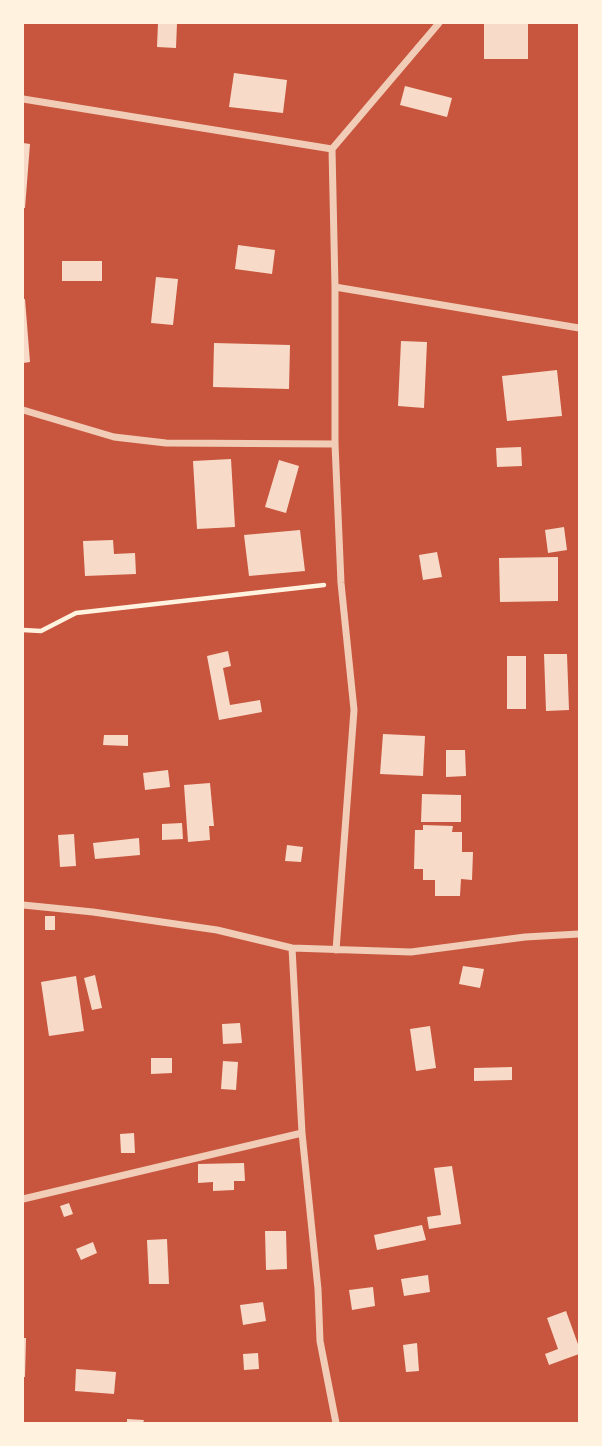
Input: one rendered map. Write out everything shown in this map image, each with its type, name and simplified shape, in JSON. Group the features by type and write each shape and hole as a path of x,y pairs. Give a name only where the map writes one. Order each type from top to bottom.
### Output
{"street":[{"path":"336,950 354,710 341,583 335,444 332,149 439,23"},
{"path":"23,99 332,149"},
{"path":"335,287 579,328"},
{"path":"23,410 114,437 166,443 335,444"},
{"path":"23,905 217,930 292,948 411,952 525,937 579,934"},
{"path":"292,948 302,1133 318,1289 320,1341 336,1423"},
{"path":"23,1199 302,1133"}],"path":[{"path":"23,630 41,631 76,613 341,583"}],"building":[{"path":"158,23 177,23 176,48 157,47"},
{"path":"484,23 528,23 528,59 484,59"},
{"path":"234,73 287,80 283,113 229,107"},
{"path":"405,86 452,98 447,117 400,105"},
{"path":"23,143 30,144 25,208 23,208"},
{"path":"238,245 275,250 272,274 235,269"},
{"path":"62,261 102,261 102,281 62,281"},
{"path":"156,277 178,279 173,325 151,323"},
{"path":"23,299 30,362 23,363"},
{"path":"401,341 427,342 424,408 398,406"},
{"path":"214,343 290,345 289,389 213,387"},
{"path":"557,370 562,416 507,421 502,376"},
{"path":"521,447 522,466 497,467 496,448"},
{"path":"231,459 235,527 197,529 193,461"},
{"path":"279,460 299,466 286,513 265,507"},
{"path":"564,527 567,550 548,553 545,530"},
{"path":"300,530 305,571 249,576 244,535"},
{"path":"113,540 114,554 135,553 136,574 85,576 83,541"},
{"path":"437,552 442,577 423,580 419,555"},
{"path":"558,557 558,601 500,602 499,558"},
{"path":"228,651 231,666 223,668 230,705 260,700 262,712 219,720 207,656"},
{"path":"544,654 567,654 569,710 546,711"},
{"path":"507,656 526,656 526,709 507,709"},
{"path":"383,734 425,736 423,776 380,774"},
{"path":"104,735 128,735 128,746 103,745"},
{"path":"446,750 465,750 466,776 446,777"},
{"path":"168,770 170,787 145,790 143,773"},
{"path":"210,783 214,826 209,826 210,840 188,842 184,785"},
{"path":"422,794 461,795 461,822 421,822"},
{"path":"182,823 183,839 162,840 162,824"},
{"path":"423,825 453,826 452,832 462,832 462,852 473,852 472,880 461,879 460,896 435,896 435,880 423,880 423,869 414,869 415,830 423,830"},
{"path":"74,834 76,866 60,867 58,835"},
{"path":"139,838 140,855 95,859 93,843"},
{"path":"287,845 303,847 301,862 285,861"},
{"path":"45,916 55,916 55,930 45,930"},
{"path":"463,966 484,969 480,988 459,984"},
{"path":"95,975 102,1008 92,1010 84,978"},
{"path":"76,976 84,1031 49,1036 41,982"},
{"path":"240,1023 242,1043 223,1044 222,1024"},
{"path":"430,1026 436,1068 416,1071 410,1029"},
{"path":"151,1058 172,1058 172,1073 151,1074"},
{"path":"223,1061 238,1062 236,1090 221,1089"},
{"path":"512,1067 512,1080 474,1081 474,1068"},
{"path":"134,1133 135,1153 121,1153 120,1134"},
{"path":"244,1163 245,1181 234,1181 234,1190 213,1191 213,1182 198,1183 198,1164"},
{"path":"452,1166 461,1224 429,1229 427,1217 441,1215 434,1168"},
{"path":"69,1203 73,1214 64,1217 60,1206"},
{"path":"422,1225 426,1240 377,1250 374,1235"},
{"path":"265,1231 286,1231 287,1269 266,1270"},
{"path":"167,1239 169,1284 149,1284 147,1240"},
{"path":"93,1242 97,1253 81,1260 76,1249"},
{"path":"428,1275 430,1292 404,1296 401,1279"},
{"path":"373,1287 375,1306 352,1310 349,1290"},
{"path":"263,1302 266,1321 243,1325 240,1305"},
{"path":"566,1311 579,1354 549,1365 545,1354 558,1349 547,1318"},
{"path":"23,1338 26,1338 25,1377 23,1377"},
{"path":"417,1343 419,1371 406,1372 403,1345"},
{"path":"258,1353 259,1369 244,1370 243,1354"},
{"path":"76,1369 116,1372 114,1394 75,1391"},
{"path":"127,1419 144,1420 143,1423 127,1423"}]}
